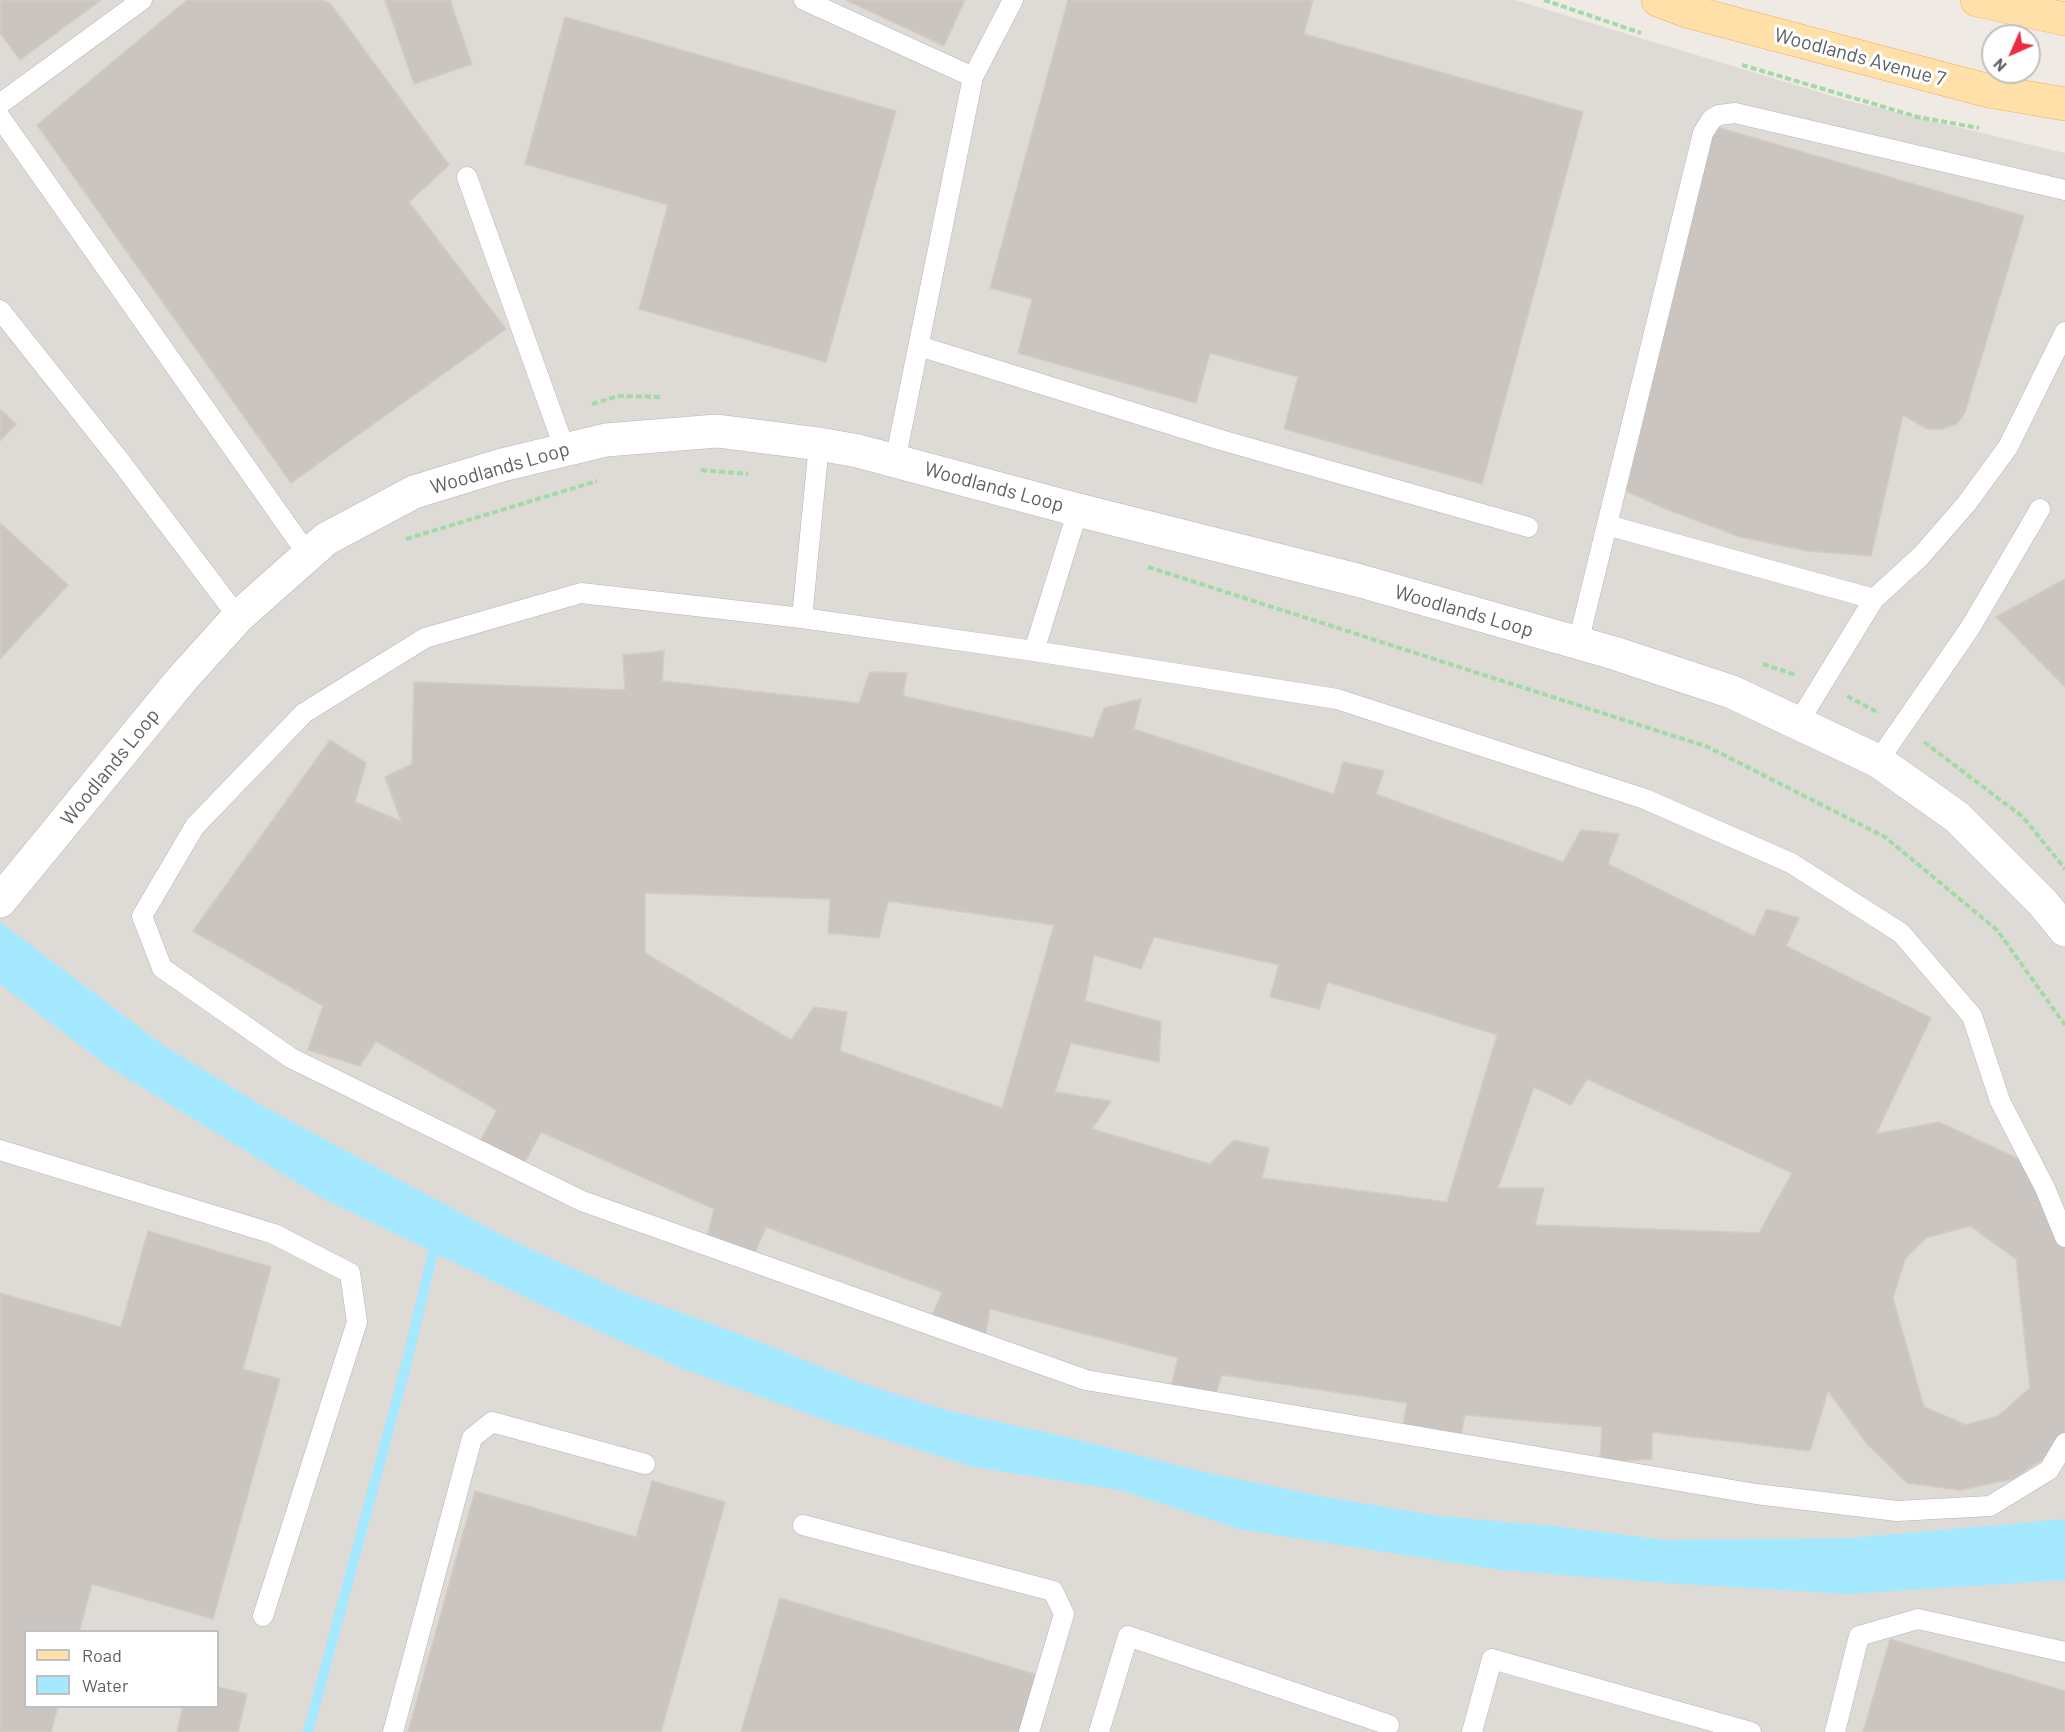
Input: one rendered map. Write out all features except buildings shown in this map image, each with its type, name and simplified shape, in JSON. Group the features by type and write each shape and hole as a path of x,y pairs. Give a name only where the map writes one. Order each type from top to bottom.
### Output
{"main road":[{"name":"Woodlands Avenue 7","path":"1658,0 1687,11 1989,91 2065,104"},
{"path":"1977,0 2065,19"}],"street":[{"name":"Woodlands Loop","path":"0,901 182,679 238,617 326,539 414,492 502,465 606,440 717,431 858,451 1078,510 1357,580 1614,653 1732,692 1878,761 1957,817 2043,903 2065,930"}],"lane":[{"path":"0,104 142,0"},
{"path":"804,0 973,76"},
{"path":"895,461 973,76 1013,0"},
{"path":"1578,643 1703,133 1712,119 1719,115 1735,113 2065,190"},
{"path":"0,117 308,555"},
{"path":"467,177 565,450"},
{"path":"0,310 238,617"},
{"path":"1798,723 1874,599 1921,556 1967,503 2008,447 2065,332"},
{"path":"919,346 1221,440 1528,526"},
{"path":"802,618 819,444"},
{"path":"1878,761 1970,628 2040,509"},
{"path":"1034,651 1078,510"},
{"path":"1606,525 1874,599"},
{"path":"2065,1237 2045,1188 2000,1101 1972,1016 1901,933 1791,863 1645,799 1337,699 1034,651 802,618 581,593 425,638 304,713 195,826 142,916 162,968 291,1058 582,1201 1086,1380 1756,1494 1897,1510 1990,1506 2049,1470 2065,1443"},
{"path":"0,1150 273,1234 350,1274 357,1322 263,1616"},
{"path":"393,1732 472,1438 492,1422 645,1464"},
{"path":"803,1525 1053,1591 1064,1614 1029,1732"},
{"path":"1834,1732 1859,1636 1918,1619 2065,1652"},
{"path":"1099,1732 1128,1636 1389,1725"},
{"path":"1472,1732 1492,1659 1751,1732"}],"path":[{"path":"691,470 759,474"},
{"path":"402,540 602,480"},
{"path":"1146,566 1708,747 1885,837 1997,930 2065,1025"}],"shaded area":[{"path":"0,0 1515,0 1845,100 2065,153 2065,1732 0,1732"}],"water":[{"path":"0,922 163,1045 261,1105 511,1240 629,1294 745,1336 861,1383 949,1411 1067,1437 1204,1472 1315,1495 1438,1516 1553,1526 1665,1540 1852,1538 2065,1519 2065,1580 1847,1594 1501,1570 1243,1530 1120,1490 973,1467 824,1420 681,1368 556,1312 322,1198 106,1065 0,984"}],"waterway":[{"path":"308,1732 405,1369 433,1253"}]}
